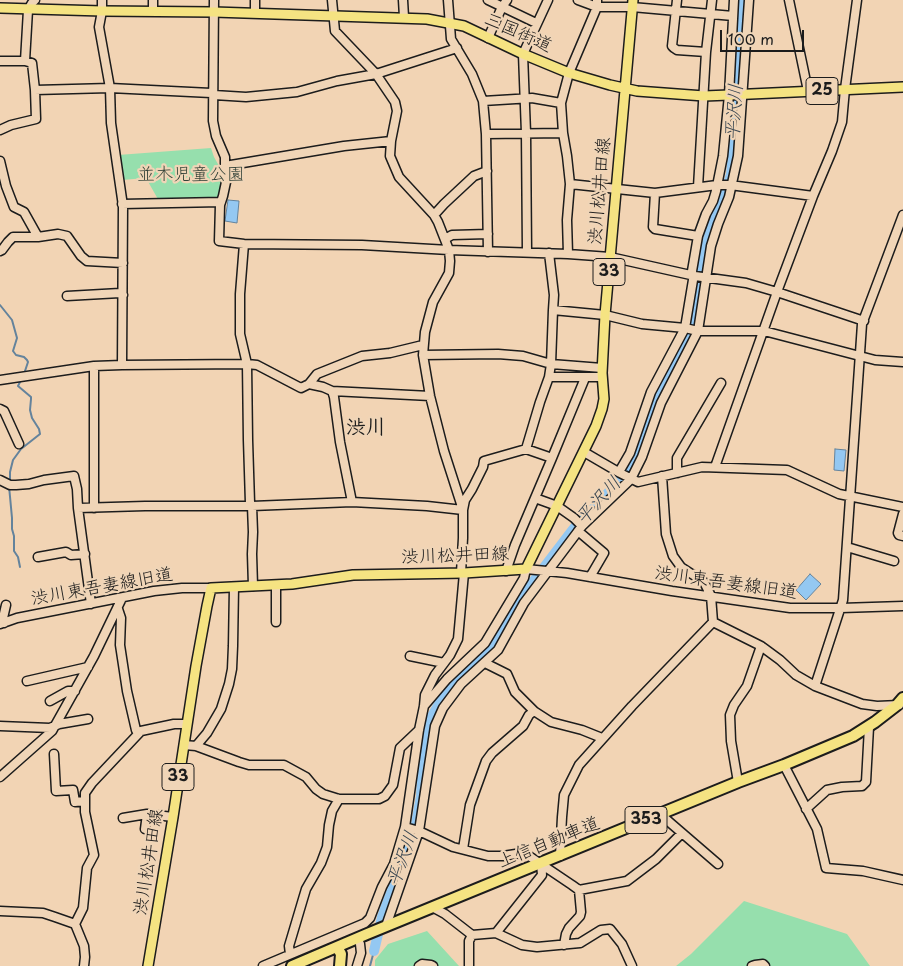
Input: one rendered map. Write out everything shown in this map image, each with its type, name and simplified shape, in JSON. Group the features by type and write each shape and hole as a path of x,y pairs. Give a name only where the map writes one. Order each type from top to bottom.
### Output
{"highway":[{"name":"上信自動車道","path":"337,947 853,736 869,727 901,702"},
{"name":"353","path":"292,966 337,947"},
{"path":"334,966 337,947"},
{"path":"337,947 341,954 340,966"}],"main road":[{"name":"渋川松井田線","path":"148,966 206,606 211,588 276,585 352,575 463,573 530,569 557,506 596,426 604,399 602,372 605,315 632,3"},
{"name":"三国街道","path":"0,9 214,12 428,19 464,26 569,73 637,91 704,96 903,87"}],"street":[{"path":"25,61 28,10 35,0"},
{"path":"102,0 99,26 110,88 111,123 122,204 122,365"},
{"path":"153,0 154,11"},
{"path":"214,0 213,121 216,136 225,157 226,182 220,206 219,241 244,244 362,245 610,257 694,276 746,283 864,321"},
{"path":"255,0 255,13"},
{"path":"332,0 334,31 376,74 395,102 397,111 390,156 399,177 434,215 449,250 449,273 433,302 425,332 423,355 430,396 444,451 463,510"},
{"path":"403,0 404,17"},
{"path":"448,0 451,39 472,74 483,101 486,134 488,252"},
{"path":"488,0 505,3 536,23"},
{"path":"527,252 523,54 548,0"},
{"path":"578,0 597,4 632,3 676,11 733,16"},
{"path":"677,0 672,46 677,50 706,52"},
{"path":"698,187 706,52 712,0"},
{"path":"383,928 419,831 436,726 443,708 461,684 498,650 524,603 580,527 629,478 642,457 661,403 697,331 711,246 729,197 738,156 736,95 731,60 734,0"},
{"path":"619,473 630,453 651,392 686,328 698,236 719,185 723,156 745,61 749,0"},
{"path":"789,0 808,91"},
{"path":"715,467 777,292 842,122 857,0"},
{"path":"488,38 505,3"},
{"path":"568,254 567,220 570,184 561,103 569,73 597,4"},
{"path":"35,90 110,88 211,93 214,95 246,97 297,92 337,81 376,74 457,48"},
{"path":"731,60 745,61"},
{"path":"0,61 25,61 32,63 36,119 11,125 0,130"},
{"path":"483,101 532,98 561,103"},
{"path":"486,134 563,133"},
{"path":"225,166 344,146 391,141"},
{"path":"0,161 6,186 14,207 24,212 38,237"},
{"path":"434,215 474,176 487,171"},
{"path":"570,184 655,193 731,185 813,196"},
{"path":"655,193 653,227 655,229 698,236"},
{"path":"122,204 221,202"},
{"path":"815,686 843,600 862,324 903,215"},
{"path":"0,251 13,237 38,237 58,234 67,236 81,256 87,261 123,262"},
{"path":"445,239 452,235 488,234"},
{"path":"244,244 240,294 240,334 247,364 248,458 250,503 252,506 253,586"},
{"path":"526,449 549,377 551,364 554,295 549,253"},
{"path":"67,296 120,293 123,295"},
{"path":"553,310 605,315 642,324 686,328 697,331 764,331 860,356 891,362 903,362"},
{"path":"0,380 94,366 247,364 257,365 301,388 309,384 317,374 362,356 390,353 423,345"},
{"path":"423,355 500,354 523,356 551,364 602,372"},
{"path":"94,366 94,508"},
{"path":"549,377 584,378 602,372"},
{"path":"506,571 584,378"},
{"path":"676,473 676,458 721,383"},
{"path":"309,384 332,391 430,396"},
{"path":"332,391 352,502"},
{"path":"0,409 4,412 19,444"},
{"path":"263,966 364,924 370,918 382,887 394,864 405,827 425,695 435,675 450,655 458,639 463,573 463,510 465,500 476,482 484,461 526,449 552,458"},
{"path":"584,452 638,482 702,467 787,470 839,494 903,507"},
{"path":"0,480 12,485 74,476 91,604"},
{"path":"560,856 564,795 579,765 602,738 713,622 711,596 704,582 681,567 673,556 666,534 662,476"},
{"path":"535,498 557,506 574,518 604,553 590,577"},
{"path":"78,508 252,506 352,502 463,510"},
{"path":"903,514 898,533 903,536"},
{"path":"847,547 894,561"},
{"path":"38,556 66,552 71,555 85,554"},
{"path":"424,706 448,679 485,643 530,569"},
{"name":"渋川東吾妻線旧道","path":"530,569 790,608 903,606"},
{"path":"276,585 276,622"},
{"path":"196,746 207,733 221,709 229,684 232,669 234,587"},
{"name":"渋川東吾妻線旧道","path":"1,622 154,591 182,588 211,588"},
{"path":"0,778 52,731 88,667 122,598"},
{"path":"1,622 6,605"},
{"path":"118,609 121,618 120,645 127,691 138,734"},
{"path":"713,622 760,646 780,660 796,675 815,686 862,704 877,706 901,702"},
{"path":"738,782 731,741 730,715 734,705 747,686 760,646"},
{"path":"410,656 444,663"},
{"path":"484,663 507,674 515,692 534,711 551,722 582,730 602,738"},
{"path":"27,681 88,667"},
{"path":"50,701 68,691 75,691"},
{"path":"463,849 470,805 486,761 492,753 523,726 529,715 534,711"},
{"path":"0,726 50,728 56,725 88,719"},
{"path":"75,924 83,908 88,868 94,855 85,812 85,794 141,731 187,724"},
{"path":"806,809 826,790 862,786 866,782 869,727"},
{"path":"184,746 196,746 249,765 284,765 306,777 323,794 339,799 379,799 385,796 393,785 400,748 419,730"},
{"path":"54,754 56,791 73,790 75,802 84,801"},
{"path":"784,765 817,829 826,868 865,872 903,880"},
{"path":"290,954 289,946 306,889 321,863 327,847 332,810 339,799"},
{"path":"145,829 148,814"},
{"path":"123,818 148,814 173,818"},
{"path":"660,814 718,864"},
{"path":"405,827 419,831 453,847 488,856 522,853 541,863 579,890 627,881 682,834"},
{"path":"496,933 542,875 541,863"},
{"path":"564,945 569,928 580,916 579,890"},
{"path":"434,908 472,935 496,933 522,945 537,947 580,943 601,930 610,929 622,944 632,966"},
{"path":"0,911 43,913 75,924 84,946 84,966"},
{"path":"470,966 469,941 472,935"},
{"path":"357,966 360,944"},
{"path":"419,966 422,964 433,966"},
{"path":"752,966 755,964 763,964 765,966"}],"green space":[{"name":"並木児童公園","path":"211,148 223,173 218,200 159,201 146,178 122,180 118,155"},
{"path":"744,901 847,934 870,966 676,966 691,954"},
{"path":"427,931 459,966 375,966 375,960 388,944"}],"water":[{"path":"228,200 239,201 237,223 225,221"},
{"path":"835,449 846,450 844,471 834,470"},
{"path":"810,574 821,584 806,600 796,590"}],"waterway":[{"name":"平沢川","path":"374,951 382,917 416,824 421,796 423,754 432,716 447,690 465,670 491,647 532,583 574,528 603,499 629,467 670,373 688,339 705,250 713,221 724,197 731,174 738,101 743,0"},
{"path":"0,305 12,320 17,338 13,351 16,355 24,357 28,362 24,374"},
{"path":"10,482 13,460 21,449 40,434 30,410 31,397 18,386 22,378"},
{"path":"9,486 14,551 18,557 20,567"},
{"name":"平沢川","path":"370,966 374,951"}],"district":[{"name":"渋川","path":"366,428"}]}
